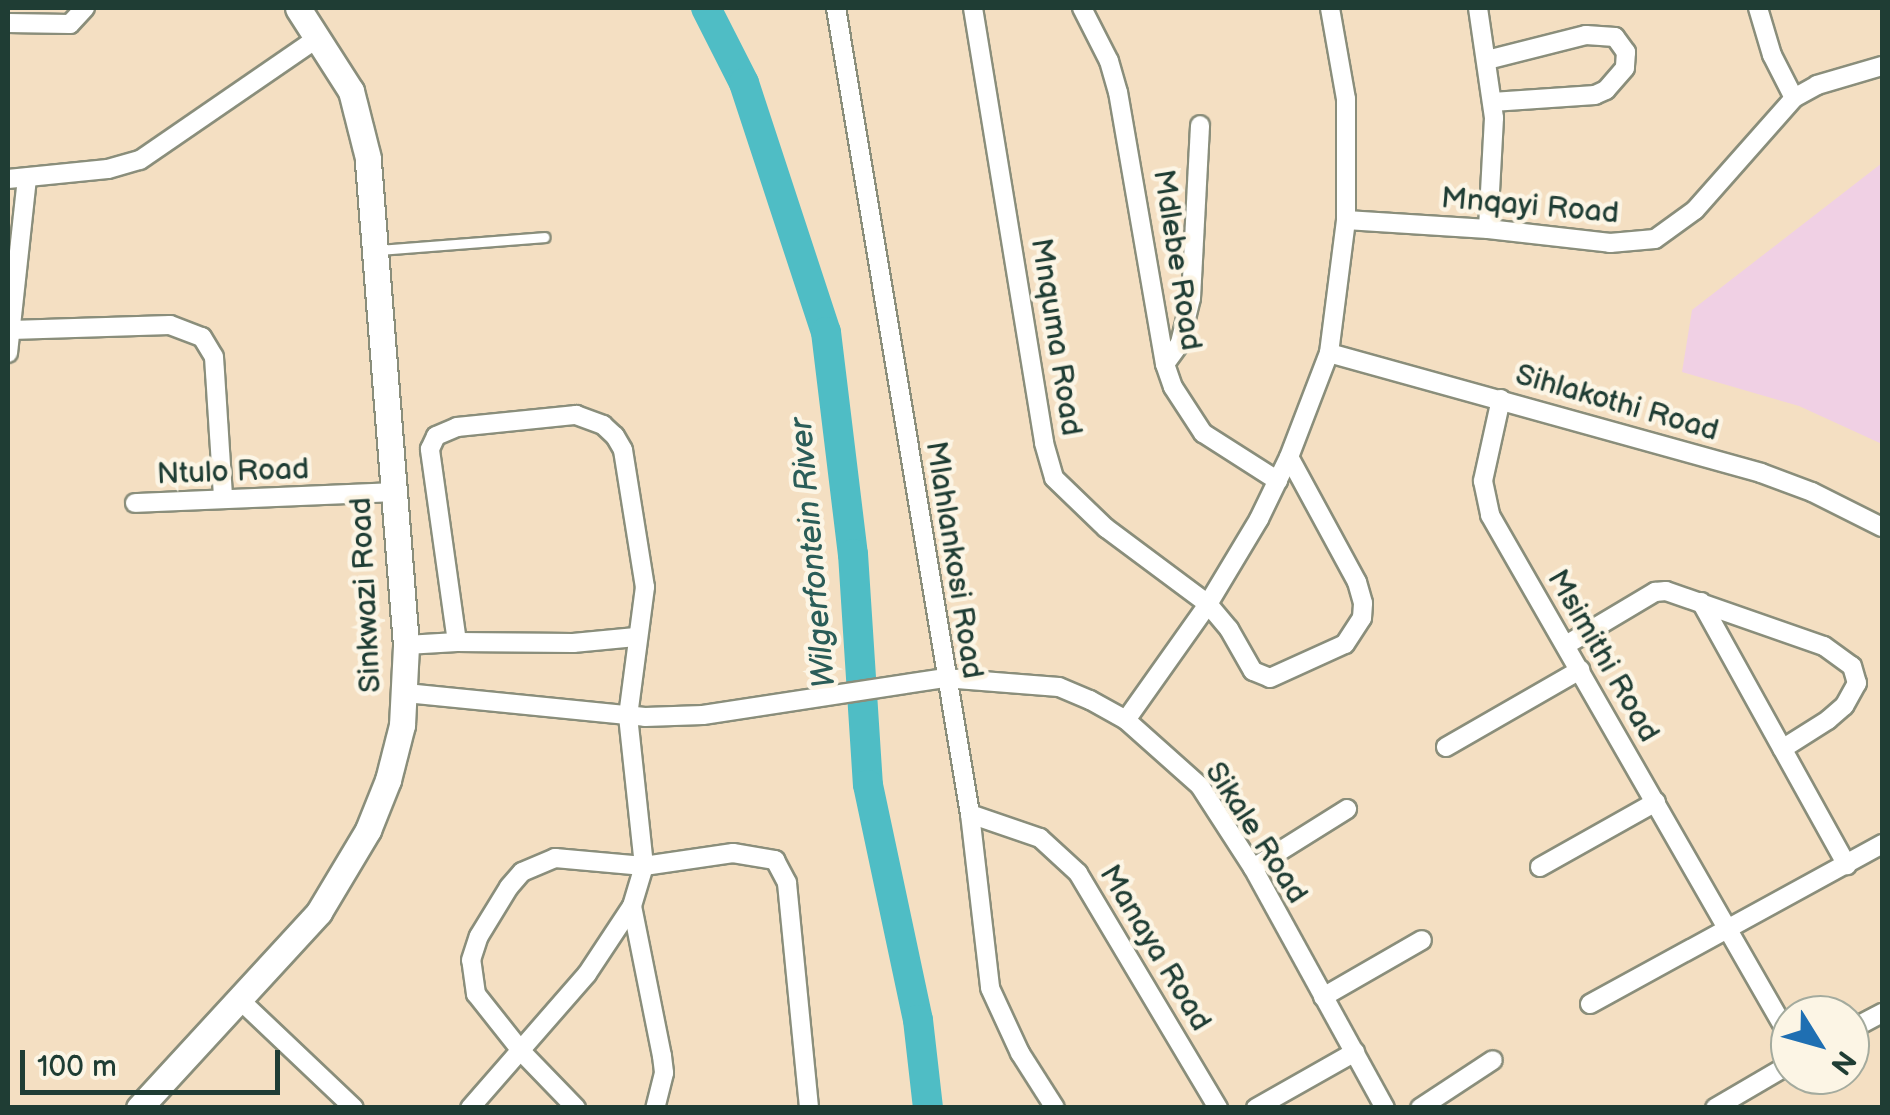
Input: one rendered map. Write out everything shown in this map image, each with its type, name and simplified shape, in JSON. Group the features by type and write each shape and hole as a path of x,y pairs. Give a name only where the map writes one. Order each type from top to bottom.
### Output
{"street":[{"path":"8,23 70,24 85,8"},
{"name":"Sinkwazi Road","path":"139,1108 319,912 346,872 388,780 406,692 406,644 378,251 362,124 351,91 298,8"},
{"name":"Mlahlankosi Road","path":"836,8 944,678 970,814 990,988 1020,1053 1055,1108"},
{"name":"Mnquma Road","path":"974,8 1044,443 1054,478 1106,528 1208,604 1229,629 1253,671 1270,678 1345,644 1362,618 1357,582 1289,457"},
{"name":"Mdlebe Road","path":"1082,8 1109,61 1118,92 1165,364 1180,402 1203,433 1278,481"},
{"path":"1126,720 1208,604 1278,481 1328,353 1346,220 1346,99 1330,8"},
{"path":"1478,8 1492,102 1495,155 1488,228"},
{"path":"1758,8 1772,56 1794,98"},
{"path":"1487,60 1604,34 1622,44 1627,60 1614,82 1595,95 1492,102"},
{"path":"8,180 108,170 140,160 319,37"},
{"name":"Mnqayi Road","path":"1346,220 1488,228 1610,243 1655,240 1696,210 1794,98 1818,86 1882,66"},
{"path":"1165,364 1180,343 1191,298 1200,124"},
{"path":"8,353 28,178"},
{"path":"12,330 170,325 202,337 214,357 223,498"},
{"name":"Sihlakothi Road","path":"1328,353 1760,474 1812,492 1882,528"},
{"name":"Msimithi Road","path":"1502,399 1483,496 1770,1003"},
{"path":"456,642 432,441 443,430 457,427 576,416 603,425 623,450 646,587 628,716 644,866 632,906 587,974 470,1108"},
{"name":"Ntulo Road","path":"135,503 393,492"},
{"path":"1566,645 1655,592 1700,602 1824,646 1857,674 1857,683 1844,706 1782,750"},
{"path":"1700,602 1846,866"},
{"path":"406,644 573,643 636,637"},
{"path":"1446,747 1580,670"},
{"name":"Sikale Road","path":"406,692 628,716 703,715 944,678 1058,688 1126,720 1200,786 1252,868 1385,1108"},
{"path":"1540,867 1656,802"},
{"path":"1252,868 1347,809"},
{"name":"Manaya Road","path":"970,814 1040,838 1078,874 1218,1108"},
{"path":"1590,1004 1882,844"},
{"path":"576,1108 522,1052 476,994 471,975 479,936 509,887 522,872 555,858 644,866 733,853 767,856 782,868 810,1108"},
{"path":"632,906 664,1073 655,1108"},
{"path":"1323,997 1422,940"},
{"path":"240,1000 354,1108"},
{"path":"1256,1108 1355,1052"},
{"path":"1420,1108 1493,1060"},
{"path":"1716,1108 1770,1076"}],"lane":[{"path":"378,251 544,236"}],"shaded area":[{"path":"1882,163 1882,444 1799,406 1682,372 1692,310"}],"waterway":[{"name":"Wilgerfontein River","path":"706,8 744,83 826,332 853,554 868,785 918,1020 928,1108"}]}
